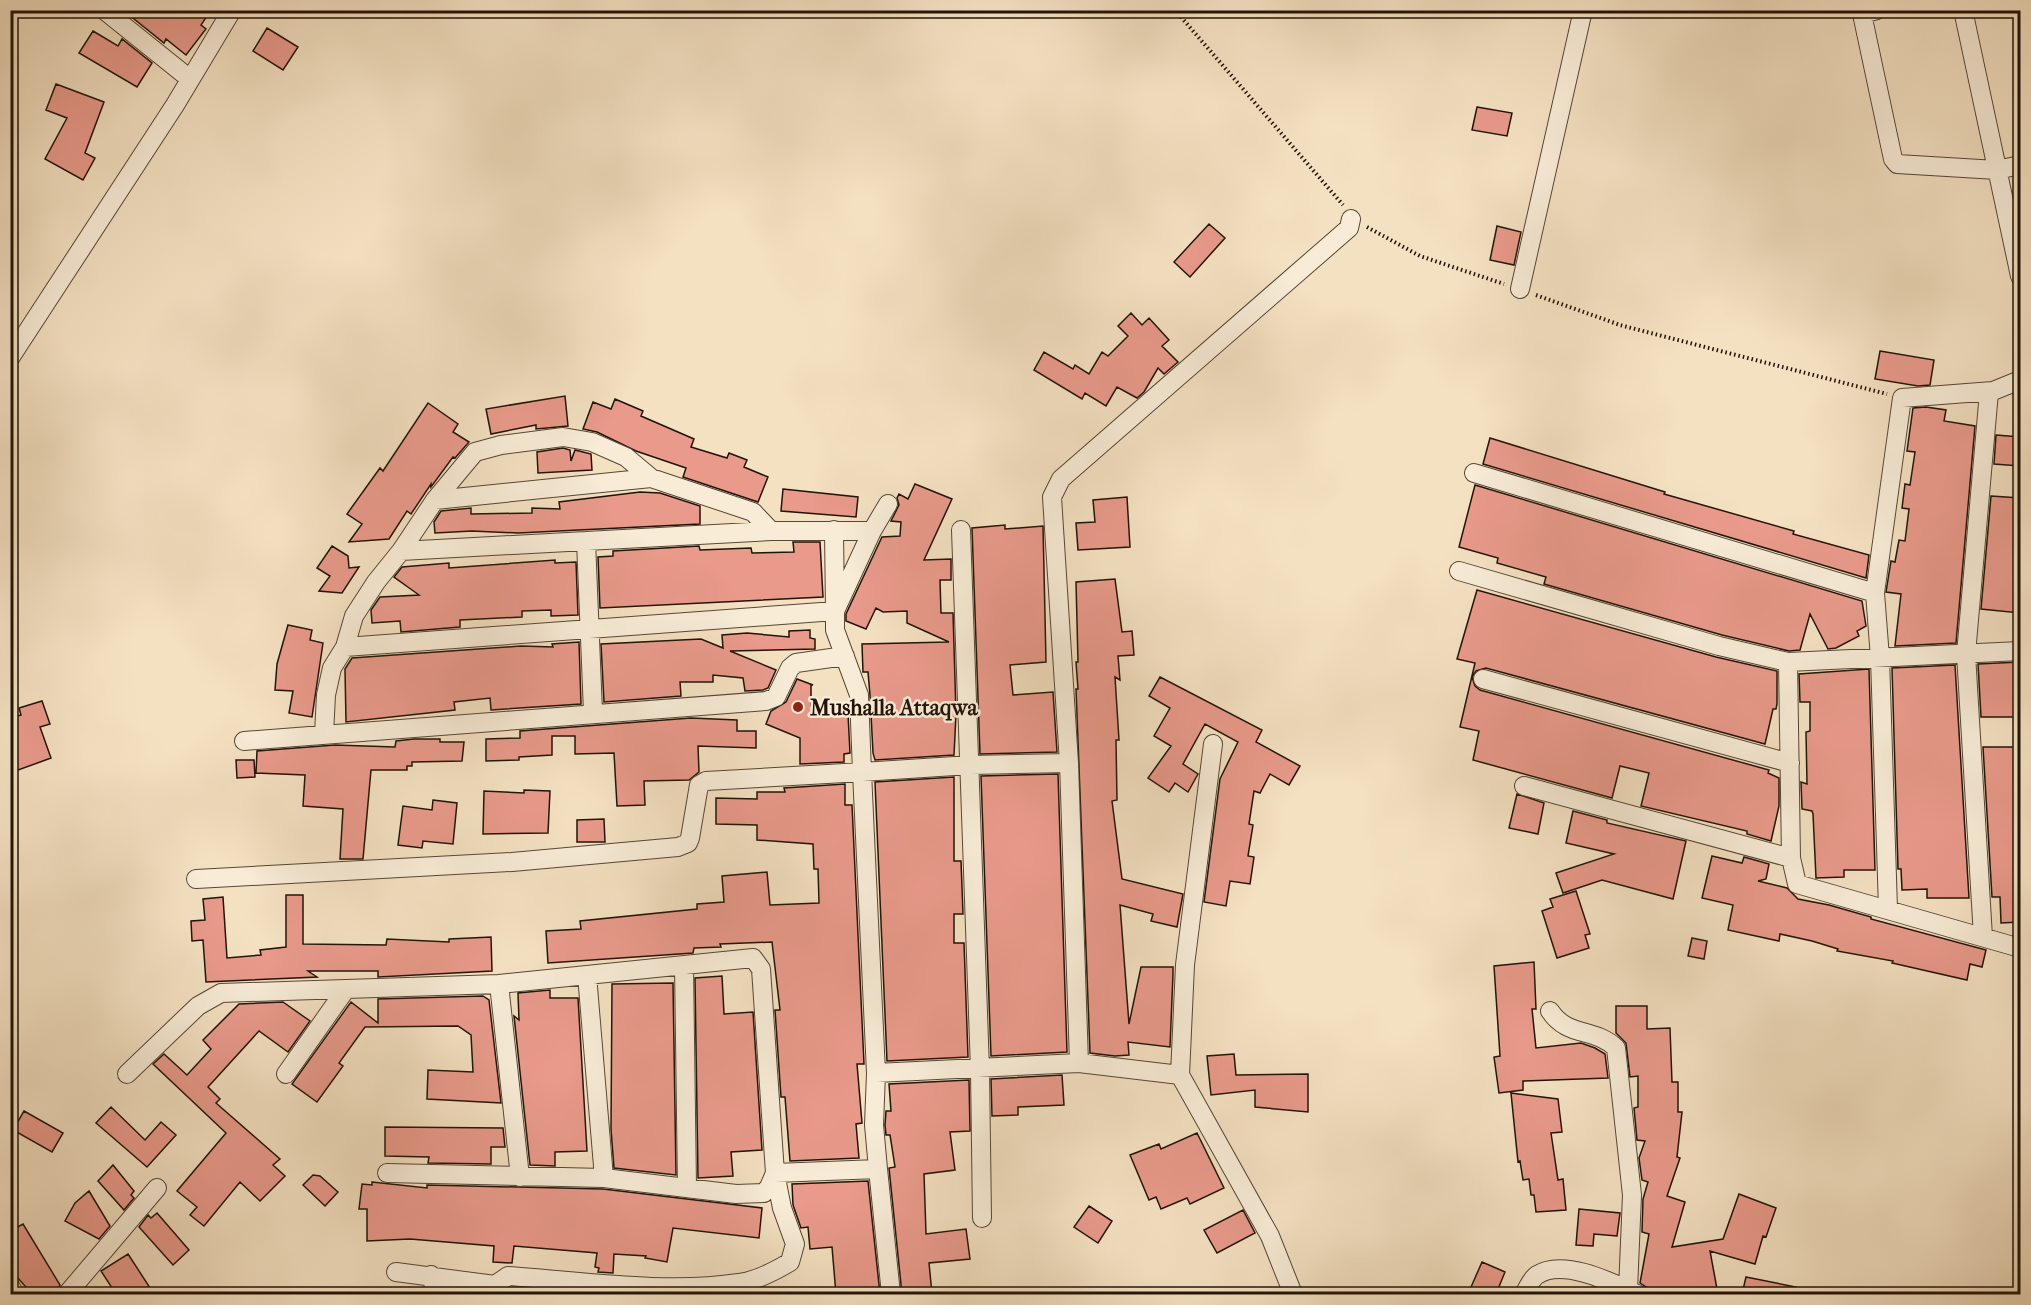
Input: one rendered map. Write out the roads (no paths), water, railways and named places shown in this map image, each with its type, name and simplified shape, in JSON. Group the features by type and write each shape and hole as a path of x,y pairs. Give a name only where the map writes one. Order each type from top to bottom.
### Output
{"street":[{"path":"104,10 190,79"},
{"path":"10,358 232,10"},
{"path":"1520,289 1583,10"},
{"path":"1877,10 1862,14 1893,159 1897,164 1997,170 2020,165"},
{"path":"1963,10 2020,276"},
{"path":"1079,1063 1069,763 1052,497 1061,479 1349,228 1351,219"},
{"path":"1888,909 1880,658 1875,593 1902,398 1989,392 2020,380"},
{"path":"1983,937 1966,654 1989,392"},
{"path":"324,734 326,695 332,668 345,647 354,616 435,500 476,452 501,445 563,437 592,442 626,457 651,478 753,512 771,531"},
{"path":"1474,473 1875,593"},
{"path":"435,500 651,478"},
{"path":"835,611 872,531 888,504"},
{"path":"834,530 835,630 859,695 876,1073 874,1125 891,1294"},
{"path":"961,530 980,1070 982,1218"},
{"path":"401,551 771,531 872,531"},
{"path":"586,541 593,712"},
{"path":"1459,571 1719,646 1788,662 2020,651"},
{"path":"345,647 835,611"},
{"path":"244,741 593,712 766,701 776,697 790,668 796,663 845,656"},
{"path":"1788,662 1791,858 1797,884 2020,948"},
{"path":"1483,679 1790,763"},
{"path":"1213,744 1185,965 1180,1075 1270,1236 1293,1294"},
{"path":"196,879 512,862 678,847 688,843 699,785 706,781 970,765 1069,763"},
{"path":"1524,786 1791,858"},
{"path":"127,1074 198,1006 221,993 499,984 749,957 761,969 775,1173 782,1208 795,1244 790,1262 776,1271 740,1283 671,1286 590,1288 508,1276 495,1290 430,1275 396,1272"},
{"path":"684,965 687,1188"},
{"path":"586,975 603,1178"},
{"path":"499,984 520,1177"},
{"path":"286,1074 346,990"},
{"path":"1524,1294 1534,1277 1548,1269 1587,1273 1633,1292 1632,1196 1616,1048 1609,1041 1592,1033 1572,1030 1558,1023 1550,1011"},
{"path":"876,1073 980,1070 1079,1063 1180,1075"},
{"path":"775,1173 878,1168"},
{"path":"387,1173 603,1178 736,1194 764,1193 770,1187 775,1173"},
{"path":"67,1294 157,1188"},
{"path":"430,1275 436,1294"},
{"path":"10,1286 15,1294"}],"place":[{"name":"Mushalla Attaqwa","path":"798,707"}]}
